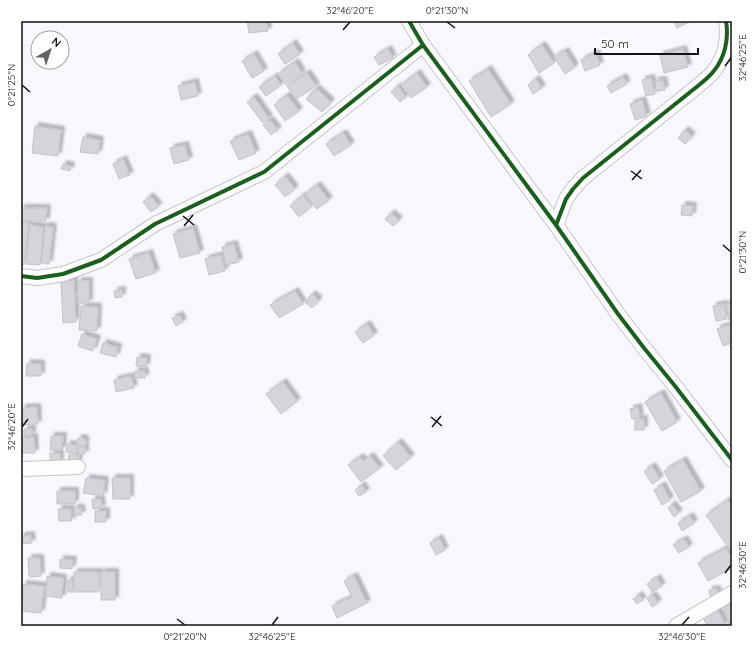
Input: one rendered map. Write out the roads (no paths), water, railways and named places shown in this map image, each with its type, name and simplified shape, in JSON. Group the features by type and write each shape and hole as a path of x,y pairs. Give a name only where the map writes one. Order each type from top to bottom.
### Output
{"street":[{"path":"409,21 423,45 556,225 618,314 732,460"},
{"path":"556,225 566,199 572,189 583,178 699,85 713,72 724,55 726,42 726,21"},
{"path":"21,276 37,278 63,274 101,260 155,224 264,172 423,45"},
{"path":"21,470 78,467"},
{"path":"676,626 732,593"}]}
